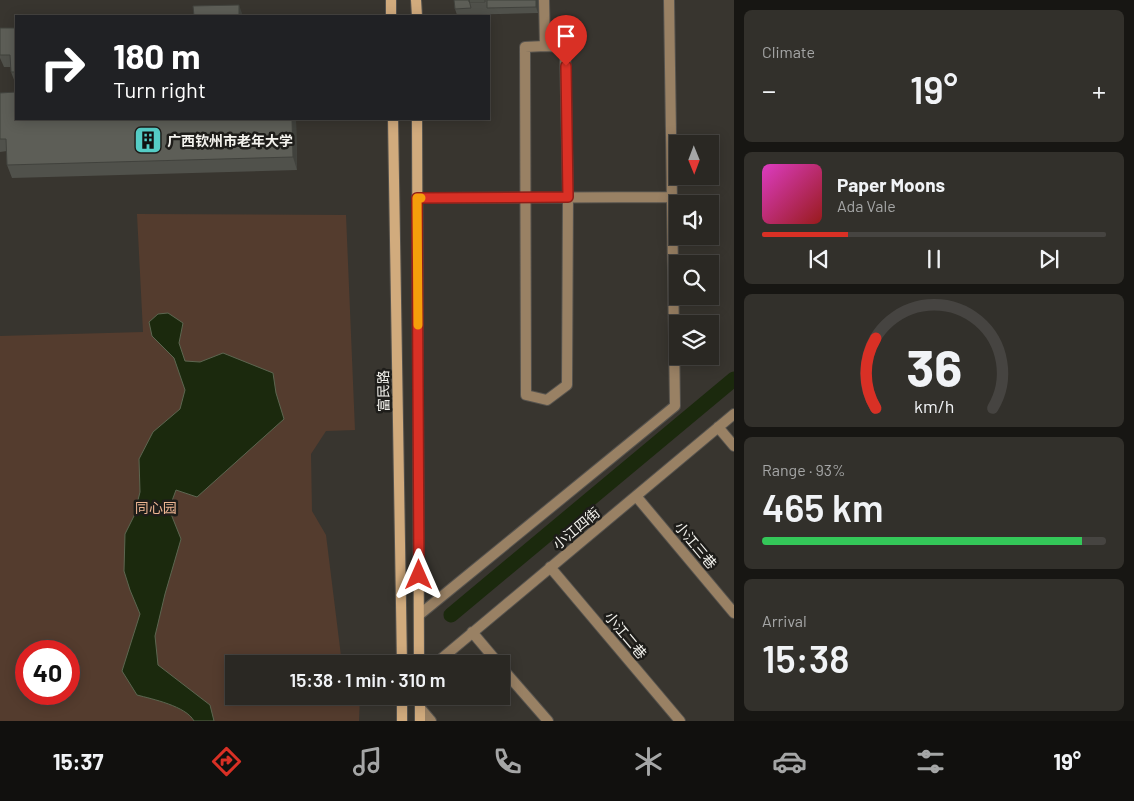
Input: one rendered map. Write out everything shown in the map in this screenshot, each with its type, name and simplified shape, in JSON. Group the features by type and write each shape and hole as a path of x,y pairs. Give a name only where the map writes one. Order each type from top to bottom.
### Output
{"street":[{"path":"391,0 391,15"},
{"path":"416,0 416,15"},
{"path":"544,0 546,46"},
{"path":"669,0 672,195"},
{"path":"525,47 565,47 568,197 567,384 547,400 526,395 525,197 525,47"},
{"name":"富民路","path":"392,120 402,655"},
{"path":"417,120 419,655"},
{"path":"417,198 669,197"},
{"path":"419,615 675,406 673,245"},
{"name":"小江四街","path":"445,655 734,414"},
{"path":"718,427 734,446"},
{"name":"小江三巷","path":"636,496 734,613"},
{"name":"小江二巷","path":"550,567 680,721"},
{"path":"472,632 492,655"},
{"path":"510,677 548,721"},
{"path":"402,705 402,721"},
{"path":"420,708 420,721"},
{"path":"420,708 431,721"}],"green space":[{"name":"同心园","path":"137,214 346,215 355,430 326,431 311,454 312,511 326,535 341,655 225,655 225,705 360,705 359,721 0,721 0,336 143,332"}],"shaded area":[{"path":"168,313 183,323 179,343 185,361 200,362 223,353 273,373 276,393 284,419 197,497 176,490 169,509 181,539 155,636 158,665 210,705 214,721 194,721 184,711 176,707 137,695 122,671 140,614 124,571 125,534 134,516 140,492 139,459 153,432 180,409 185,390 174,358 152,336 149,322 158,314"}],"building":[{"path":"454,0 469,0 471,8 455,9"},
{"path":"469,0 485,0 485,2 469,2"},
{"path":"487,0 536,0 536,7 487,8"},
{"path":"239,5 239,15 194,15 193,6"},
{"path":"0,28 15,28 15,72 11,72 10,55 0,55"},
{"name":"广西钦州市老年大学","path":"15,92 15,120 292,120 293,157 7,165 6,139 0,139 0,93"}],"waterway":[{"path":"451,615 734,379"}],"slow traffic":[{"path":"418,325 417,198 421,198"}],"place":[{"name":"广西钦州市老年大学","path":"148,140"}],"route":[{"path":"419,575 417,198 568,197 566,66"}]}
